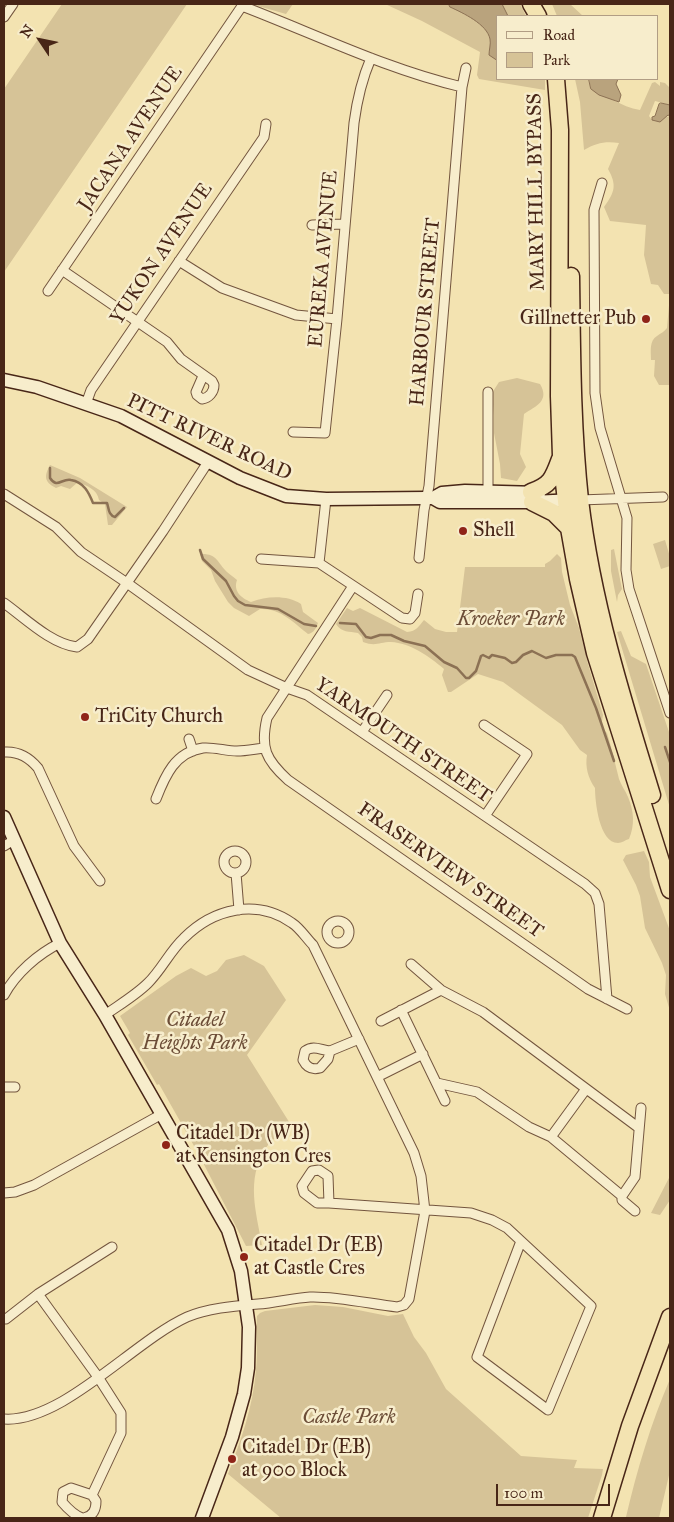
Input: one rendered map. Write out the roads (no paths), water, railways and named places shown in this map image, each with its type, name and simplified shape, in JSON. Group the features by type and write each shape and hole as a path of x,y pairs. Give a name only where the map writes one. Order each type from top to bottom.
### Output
{"highway":[{"path":"531,4 537,15"},
{"name":"MARY HILL BYPASS","path":"556,80 560,130 559,396 561,456 603,627 670,854"},
{"name":"MARY HILL BYPASS","path":"566,80 571,130 574,427 569,528 578,579 595,653 670,890"},
{"path":"561,456 550,482 531,497 554,513 569,528"},
{"path":"602,1518 630,1426 670,1317"},
{"path":"613,1518 640,1430 670,1346"}],"street":[{"path":"4,17 12,4"},
{"name":"JACANA AVENUE","path":"48,291 242,6 371,58"},
{"path":"371,58 435,80 462,87"},
{"name":"EUREKA AVENUE","path":"293,432 325,433 357,101 371,58"},
{"name":"HARBOUR STREET","path":"419,558 430,498 429,486 462,87 466,68"},
{"name":"YUKON AVENUE","path":"86,404 91,390 264,137 266,124"},
{"path":"602,183 594,210 595,394 600,428 627,518 627,583 670,713"},
{"path":"312,225 344,224"},
{"path":"179,261 222,288 296,315 337,319"},
{"path":"62,270 167,342 179,357 203,376"},
{"name":"PITT RIVER ROAD","path":"4,380 37,387 132,421 208,462 286,496 430,498 442,493 484,497 663,497"},
{"path":"484,497 488,392"},
{"path":"4,603 55,640 66,646 77,647 88,638 127,583 208,462"},
{"name":"YARMOUTH STREET","path":"4,494 56,527 81,552 248,670 307,695 585,884 594,893 599,904 607,1000"},
{"path":"319,563 326,498"},
{"path":"261,558 319,563 402,618 410,619 415,613 418,594"},
{"path":"156,799 164,777 187,752 204,748 240,751 264,748 263,736 267,718 353,586"},
{"path":"362,732 387,695"},
{"path":"484,725 527,754 485,816"},
{"path":"189,739 193,751"},
{"name":"FRASERVIEW STREET","path":"264,748 275,768 288,780 588,989 627,1009"},
{"path":"4,752 21,754 34,762 74,846 100,881"},
{"path":"4,817 9,843 44,903 60,943 105,1015 228,1230 242,1271 249,1327 248,1368 244,1394 232,1437 202,1518"},
{"path":"236,873 239,910"},
{"path":"4,1418 18,1418 44,1411 98,1377 155,1337 188,1317 208,1311 311,1297 397,1307 404,1305 408,1299 425,1211 421,1176 414,1153 313,945 292,923 272,913 252,908 224,912 201,922 183,938 148,984 105,1015"},
{"path":"313,945 329,938"},
{"path":"4,995 23,969 47,949 60,943"},
{"path":"411,964 440,990 483,1012 639,1128"},
{"path":"381,1021 440,990"},
{"path":"401,1010 445,1101"},
{"path":"330,1051 359,1040"},
{"path":"377,1077 422,1054"},
{"path":"437,1083 477,1092 529,1127 551,1137 622,1196 622,1200 636,1211"},
{"path":"4,1087 15,1087"},
{"path":"551,1137 586,1089"},
{"path":"622,1196 635,1177 641,1108"},
{"path":"4,1193 15,1192 34,1185 162,1114"},
{"path":"329,1203 471,1214 492,1220 507,1228 591,1306 548,1410 477,1357 521,1242"},
{"path":"6,1319 38,1294 112,1247"},
{"path":"38,1294 98,1377 121,1414 121,1433 92,1495"},
{"path":"71,1488 92,1495 96,1501 94,1512 90,1517 77,1517 62,1502 63,1492 71,1488"}],"waterway":[{"path":"50,468 50,478 55,483 65,480 76,481 88,492 93,503 107,503 113,516 115,517 124,508"},
{"path":"200,550 203,559 226,581 238,601 245,605 278,609 304,624 316,626"},
{"path":"340,623 356,624 366,637 391,635 404,641 425,646 444,662 457,668 466,678 469,678 476,671 483,655 489,658 492,655 505,658 512,663 532,651 546,658 556,655 572,655 575,657 596,708 614,761"},
{"path":"665,747 670,762"}],"place":[{"name":"Gillnetter Pub","path":"646,319"},
{"name":"Shell","path":"463,531"},
{"name":"TriCity Church","path":"85,717"},
{"name":"Citadel Dr (WB) at Kensington Cres","path":"166,1145"},
{"name":"Citadel Dr (EB) at Castle Cres","path":"244,1257"},
{"name":"Citadel Dr (EB) at 900 Block","path":"232,1459"}],"park label":[{"name":"Kroeker Park","path":"511,620"},
{"name":"Citadel Heights Park","path":"195,1032"},
{"name":"Castle Park","path":"349,1418"}]}
